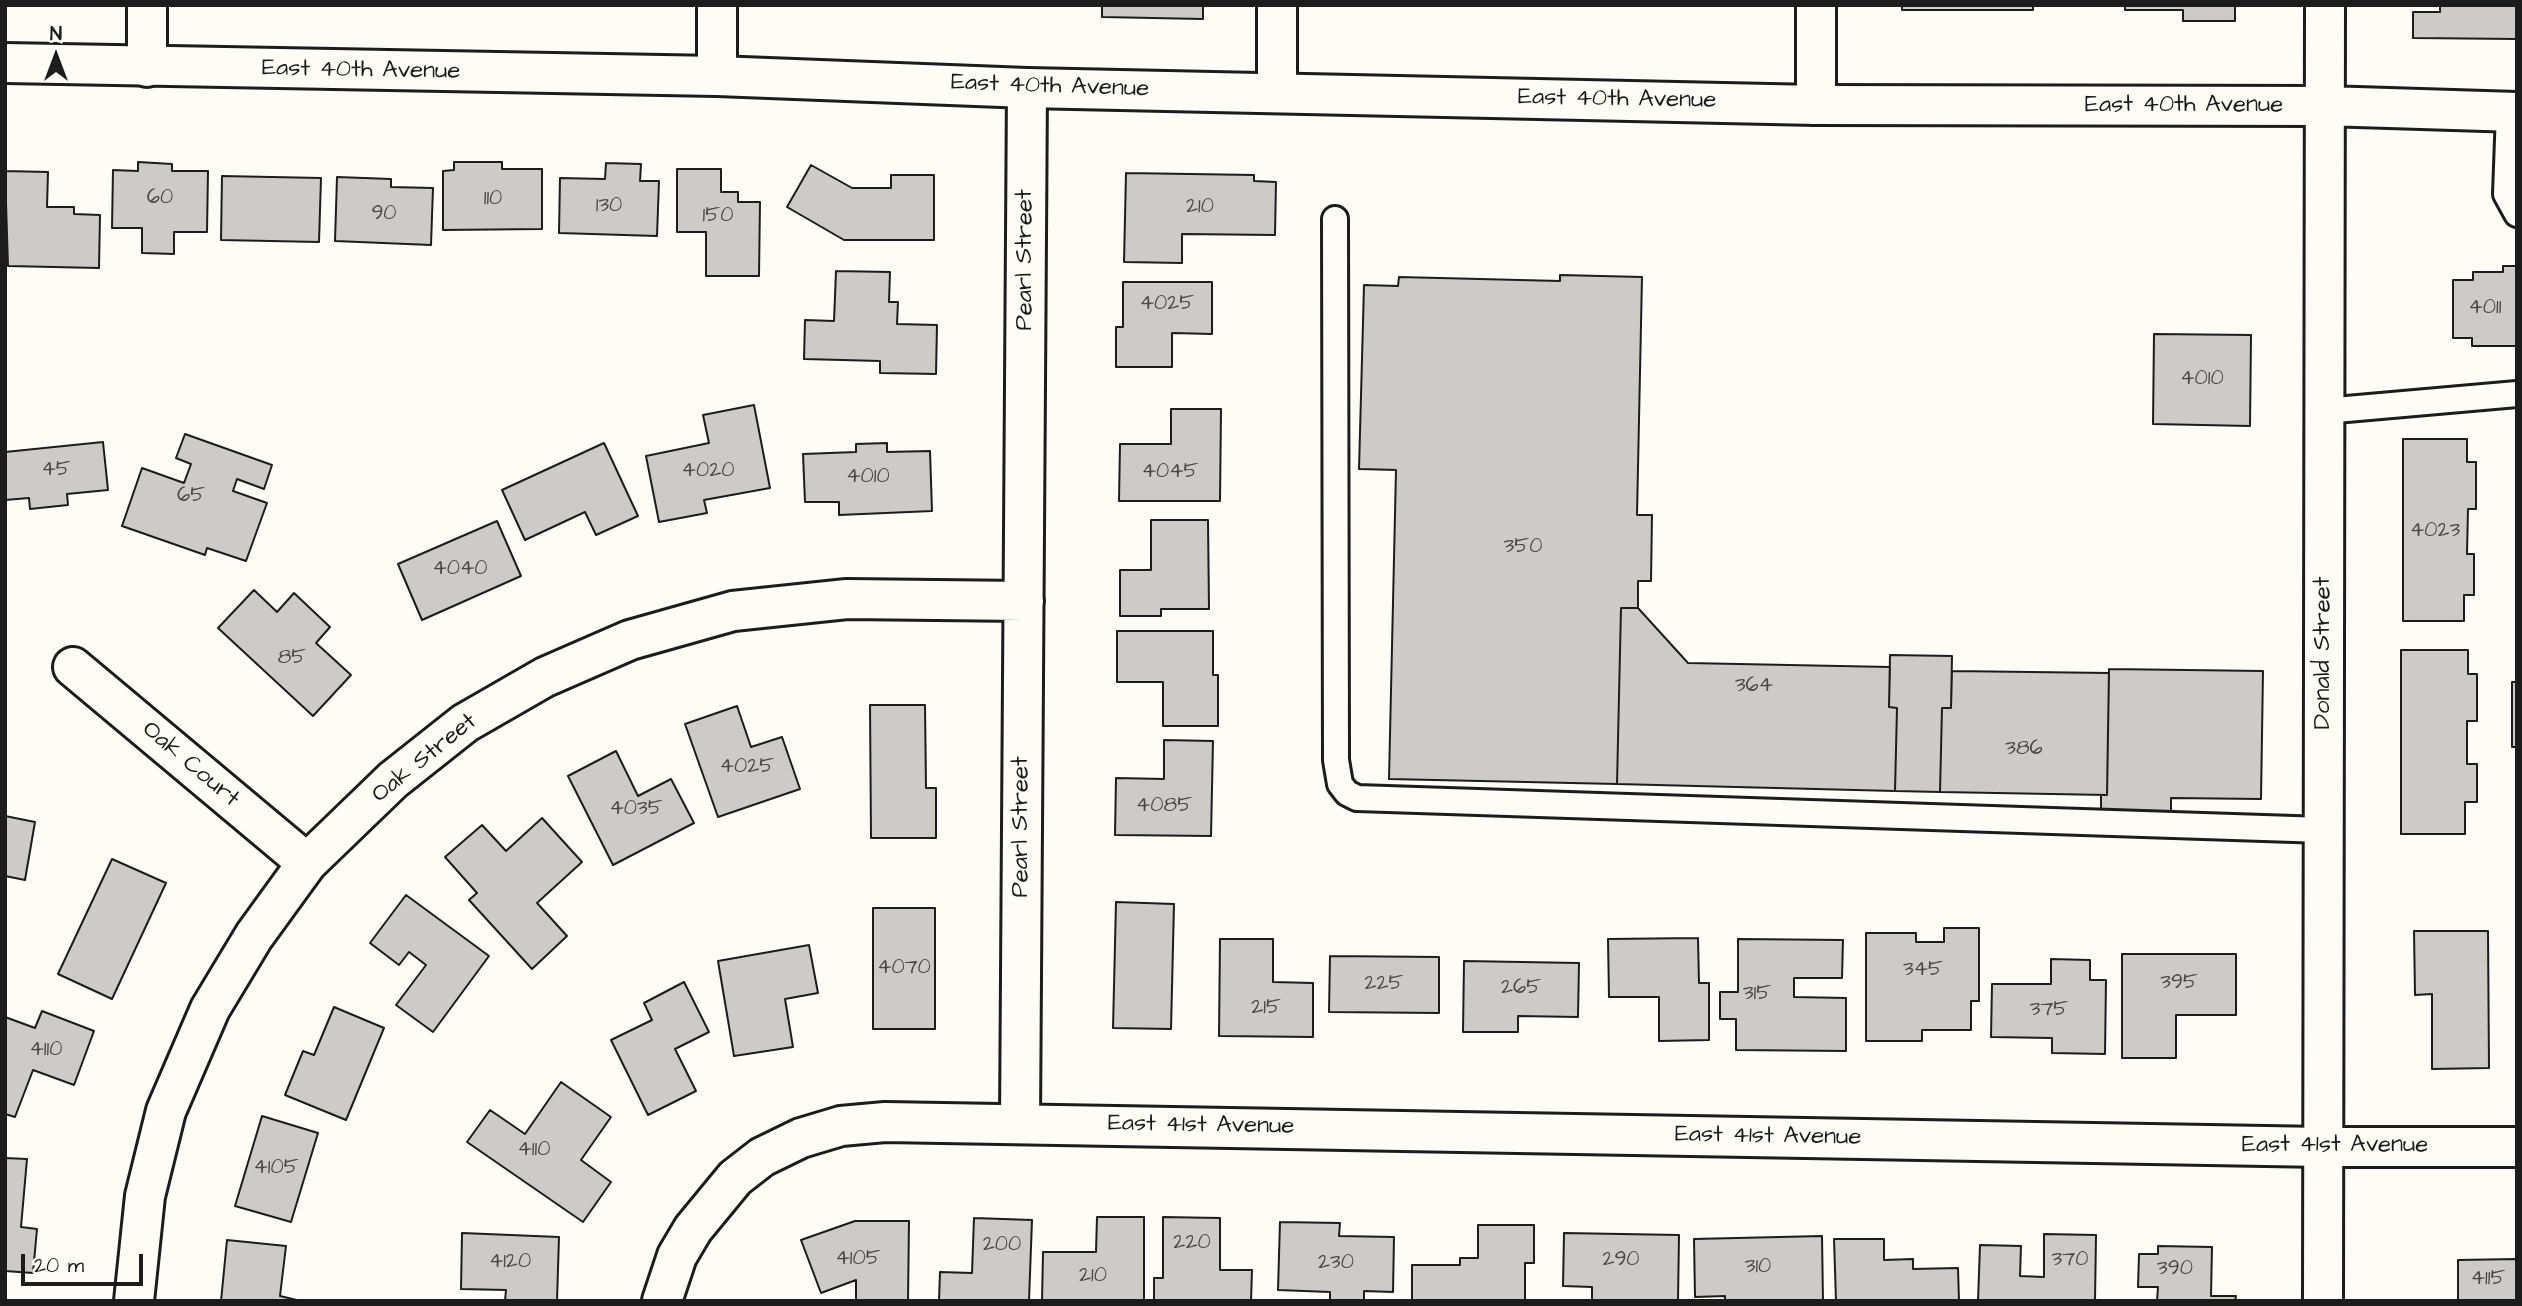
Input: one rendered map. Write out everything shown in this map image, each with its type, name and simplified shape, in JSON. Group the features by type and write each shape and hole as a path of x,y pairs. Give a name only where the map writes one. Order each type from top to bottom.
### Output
{"street":[{"path":"147,5 147,67"},
{"path":"717,5 717,76"},
{"path":"1277,5 1277,93"},
{"path":"1816,5 1816,105"},
{"name":"Donald Street","path":"2323,1301 2325,5"},
{"name":"East 40th Avenue","path":"5,63 717,76 1027,88 1816,105 2325,106 2513,112"},
{"name":"Pearl Street","path":"1020,1123 1027,88"},
{"name":"Oak Street","path":"134,1301 145,1196 166,1111 210,1009 254,936 307,863 393,780 466,723 545,677 630,640 733,611 822,602 1024,601"},
{"name":"Oak Court","path":"73,667 307,863"},
{"path":"662,1301 677,1256 693,1228 735,1178 762,1157 802,1138 841,1126 885,1122 1020,1123"},
{"name":"East 41st Avenue","path":"1020,1123 2323,1147 2517,1147"}],"lane":[{"path":"2513,112 2506,194 2517,214"},
{"path":"1335,219 1336,760 1340,784 1347,793 1371,798 2324,830"},
{"path":"2324,411 2517,394"}],"building":[{"path":"1102,5 1203,5 1203,19 1102,17"},
{"path":"1902,5 2033,5 2033,10 1902,10"},
{"path":"2125,5 2235,5 2235,21 2183,21 2183,10 2125,10"},
{"path":"2440,5 2517,5 2517,39 2413,38 2413,12 2440,12"},
{"path":"138,162 172,164 172,171 208,171 207,232 174,232 174,254 142,253 142,228 112,228 113,170 138,171"},
{"path":"454,162 502,162 502,169 542,169 542,229 443,230 443,171 454,170"},
{"path":"606,163 641,164 640,181 659,181 657,236 559,233 560,178 605,179"},
{"path":"811,165 852,188 891,188 891,175 934,175 934,240 844,240 787,207"},
{"path":"677,169 721,169 721,192 738,192 738,202 760,202 759,276 706,276 706,232 677,232"},
{"path":"5,171 48,172 47,207 74,207 74,214 100,215 99,268 8,266"},
{"path":"1126,173 1254,175 1254,181 1276,182 1275,235 1182,234 1182,263 1124,262"},
{"path":"222,176 321,178 319,242 221,240"},
{"path":"337,177 391,179 391,187 433,188 431,245 335,241"},
{"path":"2503,266 2517,266 2517,346 2472,346 2472,338 2453,338 2453,280 2473,280 2473,272 2503,272"},
{"path":"836,271 890,272 889,302 898,302 897,324 937,325 936,374 880,373 880,361 804,359 805,320 834,321"},
{"path":"1560,275 1642,277 1637,515 1652,515 1651,581 1638,581 1638,608 1621,608 1617,784 1389,779 1396,470 1359,469 1364,285 1398,286 1399,277 1560,281"},
{"path":"1123,282 1212,282 1212,334 1172,333 1172,367 1116,367 1116,327 1123,327"},
{"path":"2154,334 2251,335 2250,426 2153,424"},
{"path":"754,405 770,488 704,500 707,513 659,522 646,456 709,443 703,415"},
{"path":"1171,409 1221,409 1220,501 1119,501 1120,444 1171,444"},
{"path":"185,434 272,465 264,489 237,479 233,491 267,503 246,561 207,548 205,555 122,526 142,468 184,483 191,464 176,458"},
{"path":"2403,439 2467,439 2467,462 2476,462 2476,509 2468,509 2467,554 2474,554 2474,595 2464,595 2464,621 2403,621"},
{"path":"103,442 108,490 67,494 68,505 30,509 29,498 5,500 5,452"},
{"path":"604,443 638,516 596,535 585,512 525,540 502,490"},
{"path":"887,443 887,452 930,451 932,511 839,515 839,502 805,502 803,454 856,452 856,444"},
{"path":"1151,520 1208,520 1209,609 1161,609 1161,616 1120,616 1120,570 1151,570"},
{"path":"497,521 521,576 422,620 398,564"},
{"path":"254,590 277,612 294,593 330,627 316,643 351,675 313,716 218,628"},
{"path":"1621,608 1638,608 1688,663 1890,667 1889,707 1897,708 1895,791 1617,784"},
{"path":"1117,631 1213,631 1213,675 1218,675 1218,726 1163,726 1163,682 1117,682"},
{"path":"2401,650 2468,650 2468,674 2477,674 2477,721 2467,721 2467,764 2477,764 2477,802 2465,802 2465,834 2401,834"},
{"path":"1890,655 1952,656 1951,708 1942,708 1940,792 1895,791 1897,708 1889,707"},
{"path":"2109,669 2263,671 2261,799 2171,798 2171,821 2101,819 2101,795 2107,795"},
{"path":"1952,671 2109,673 2107,795 1940,792 1942,708 1951,708"},
{"path":"2512,682 2517,682 2517,747 2512,747"},
{"path":"870,705 925,705 926,788 936,788 936,838 871,838"},
{"path":"737,706 751,747 782,737 800,789 718,817 685,724"},
{"path":"1164,740 1213,741 1211,836 1115,835 1116,778 1164,779"},
{"path":"616,751 638,796 671,779 694,823 613,865 568,776"},
{"path":"5,816 35,822 25,880 5,876"},
{"path":"542,818 582,862 537,903 567,936 532,969 469,900 477,893 445,857 482,825 506,851"},
{"path":"112,859 166,883 112,999 58,974"},
{"path":"406,895 489,956 433,1032 396,1005 426,965 409,952 399,965 370,943"},
{"path":"1116,902 1174,904 1171,1029 1113,1028"},
{"path":"873,908 935,908 935,1029 873,1029"},
{"path":"1944,928 1979,928 1979,1001 1971,1001 1971,1030 1922,1030 1922,1041 1866,1041 1866,933 1916,933 1916,942 1944,942"},
{"path":"2414,931 2488,931 2489,1068 2432,1069 2432,994 2415,995"},
{"path":"1698,938 1699,983 1709,983 1709,1040 1659,1041 1659,997 1609,997 1608,939"},
{"path":"1220,939 1273,939 1273,982 1313,983 1313,1037 1219,1036"},
{"path":"1738,939 1843,940 1842,978 1794,978 1794,997 1846,998 1846,1051 1736,1050 1736,1019 1720,1019 1720,992 1738,992"},
{"path":"809,945 818,993 785,999 793,1047 734,1056 718,961"},
{"path":"2122,954 2236,954 2236,1015 2176,1015 2176,1058 2122,1058"},
{"path":"1330,956 1439,957 1439,1013 1329,1012"},
{"path":"2051,959 2090,960 2090,980 2106,980 2105,1054 2052,1053 2052,1038 1991,1037 1992,984 2051,984"},
{"path":"1464,961 1579,963 1578,1017 1518,1016 1518,1032 1463,1032"},
{"path":"684,982 709,1032 675,1049 696,1091 648,1115 611,1040 652,1020 644,1003"},
{"path":"334,1007 384,1028 346,1120 285,1095 303,1051 314,1055"},
{"path":"42,1011 94,1031 74,1085 33,1070 15,1117 5,1114 5,1017 35,1028"},
{"path":"561,1082 611,1117 581,1160 611,1182 583,1222 467,1142 490,1110 525,1134"},
{"path":"262,1116 318,1133 291,1222 235,1206"},
{"path":"5,1158 27,1159 21,1227 37,1229 33,1273 5,1271"},
{"path":"1097,1217 1144,1217 1144,1301 1042,1301 1043,1252 1096,1252"},
{"path":"1163,1217 1220,1218 1220,1270 1252,1270 1251,1301 1154,1301 1154,1278 1163,1278"},
{"path":"974,1218 1032,1220 1029,1301 939,1301 940,1272 972,1273"},
{"path":"855,1221 909,1221 908,1301 856,1301 856,1280 821,1293 801,1240"},
{"path":"1280,1222 1340,1223 1339,1236 1394,1237 1393,1292 1364,1291 1364,1301 1330,1301 1330,1292 1278,1290"},
{"path":"1478,1225 1534,1225 1534,1263 1525,1263 1525,1301 1412,1301 1412,1265 1460,1265 1460,1258 1478,1258"},
{"path":"462,1233 559,1237 557,1301 505,1301 506,1290 461,1289"},
{"path":"1564,1233 1679,1235 1678,1301 1592,1301 1592,1287 1563,1286"},
{"path":"2044,1234 2096,1235 2095,1301 1978,1301 1980,1245 2021,1246 2020,1276 2044,1277"},
{"path":"1822,1236 1823,1301 1725,1301 1725,1296 1695,1297 1694,1239"},
{"path":"1834,1239 1884,1239 1884,1260 1913,1259 1913,1269 1958,1268 1959,1301 1836,1301"},
{"path":"227,1240 286,1246 280,1296 301,1301 221,1301"},
{"path":"2158,1246 2212,1247 2211,1296 2236,1296 2235,1301 2157,1301 2158,1287 2138,1287 2139,1254 2158,1254"},
{"path":"2517,1259 2517,1301 2458,1301 2458,1260"}]}
